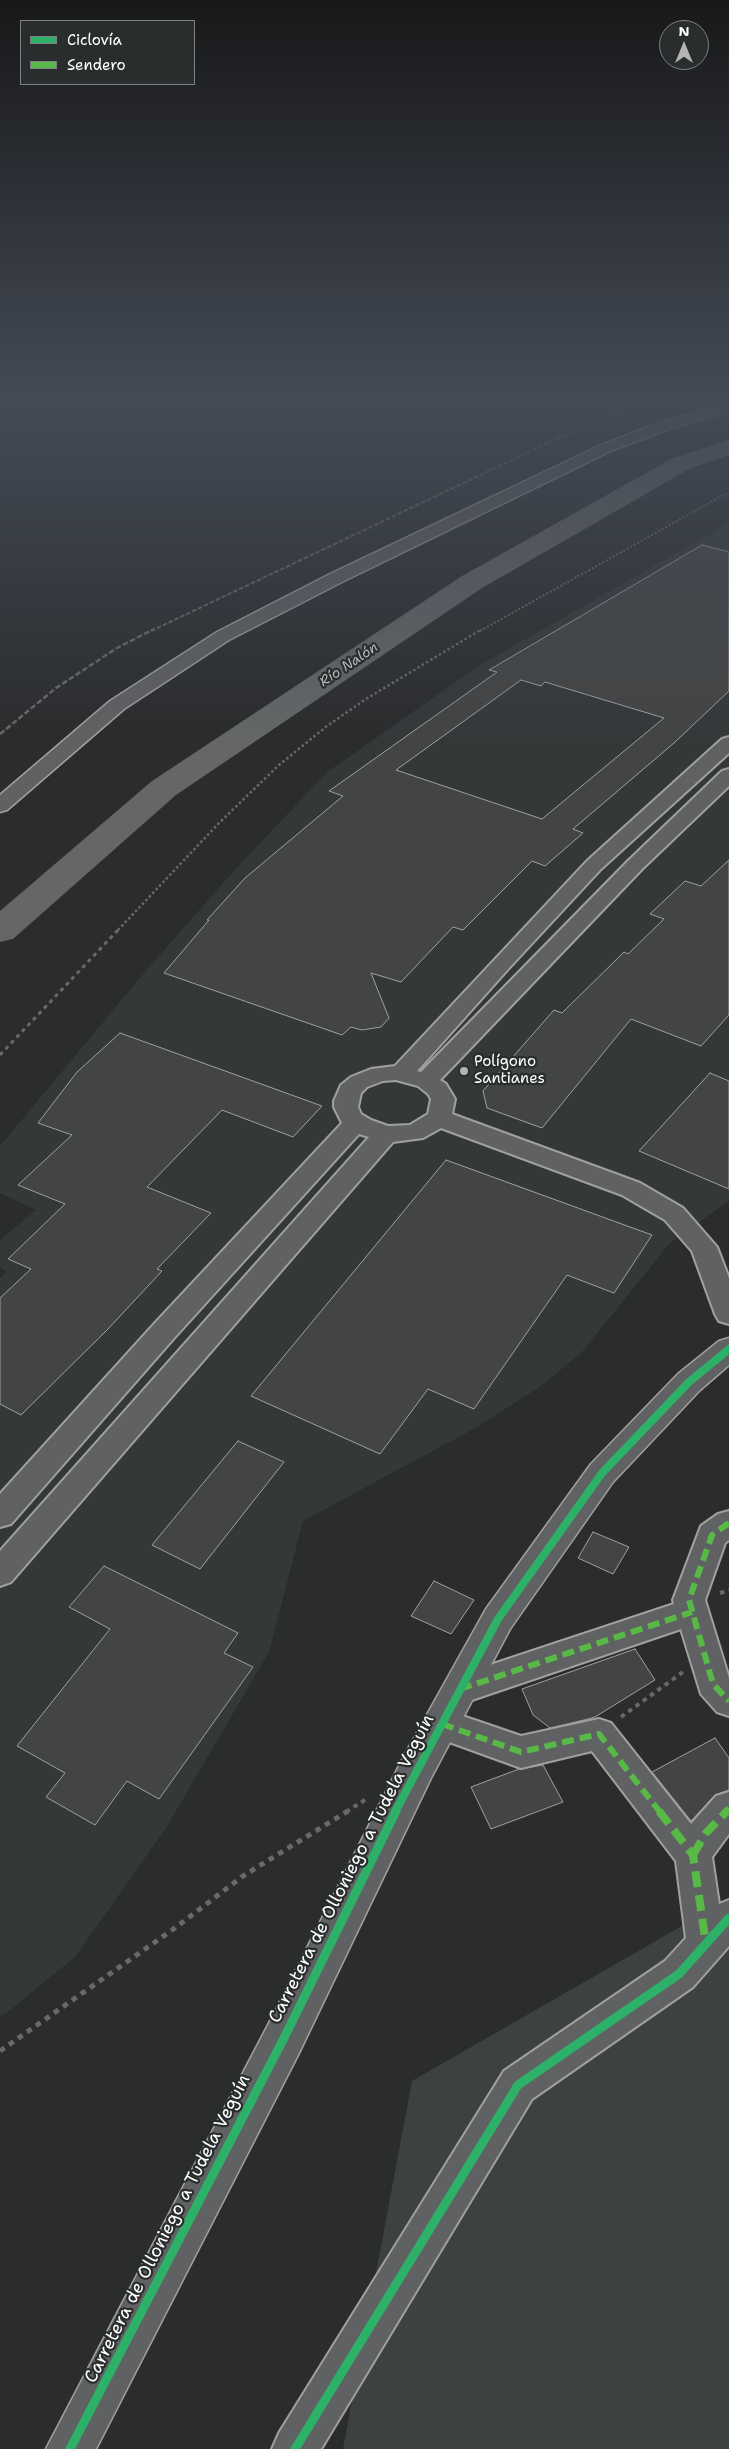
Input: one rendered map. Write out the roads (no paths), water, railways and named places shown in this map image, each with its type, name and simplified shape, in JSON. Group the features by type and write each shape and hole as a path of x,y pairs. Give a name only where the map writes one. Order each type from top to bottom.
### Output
{"main road":[{"path":"0,806 117,705 222,636 338,577 475,511"},
{"name":"Carretera de Olloniego a Tudela Veguín","path":"70,2449 283,2040 418,1766 498,1619 602,1473 689,1382 729,1349"}],"street":[{"path":"401,1074 502,962 594,865 729,743"},
{"path":"426,1081 635,865 729,775"},
{"path":"379,1074 401,1074 426,1081 437,1089 443,1099 443,1107 438,1118 428,1126 414,1132 386,1134 362,1126 356,1122 346,1107 346,1100 350,1090 359,1082 379,1074"},
{"path":"438,1118 631,1189 674,1214 704,1247 729,1314"},
{"path":"0,1515 165,1330 356,1122"},
{"path":"0,1573 386,1134"},
{"path":"729,1523 712,1535 689,1600 713,1684 729,1701"},
{"path":"460,1689 692,1612"},
{"path":"295,2449 518,2084 679,1974 718,1931 694,1855 599,1734 521,1752 442,1724"},
{"path":"694,1855 706,1833 729,1808"}],"waterway":[{"name":"Río Nalón","path":"0,931 164,788 472,582 597,511"}],"railway":[{"path":"151,631 404,511"},
{"path":"0,734 56,688 117,648 154,629"}],"place":[{"name":"Polígono Santianes","path":"464,1071"}]}
